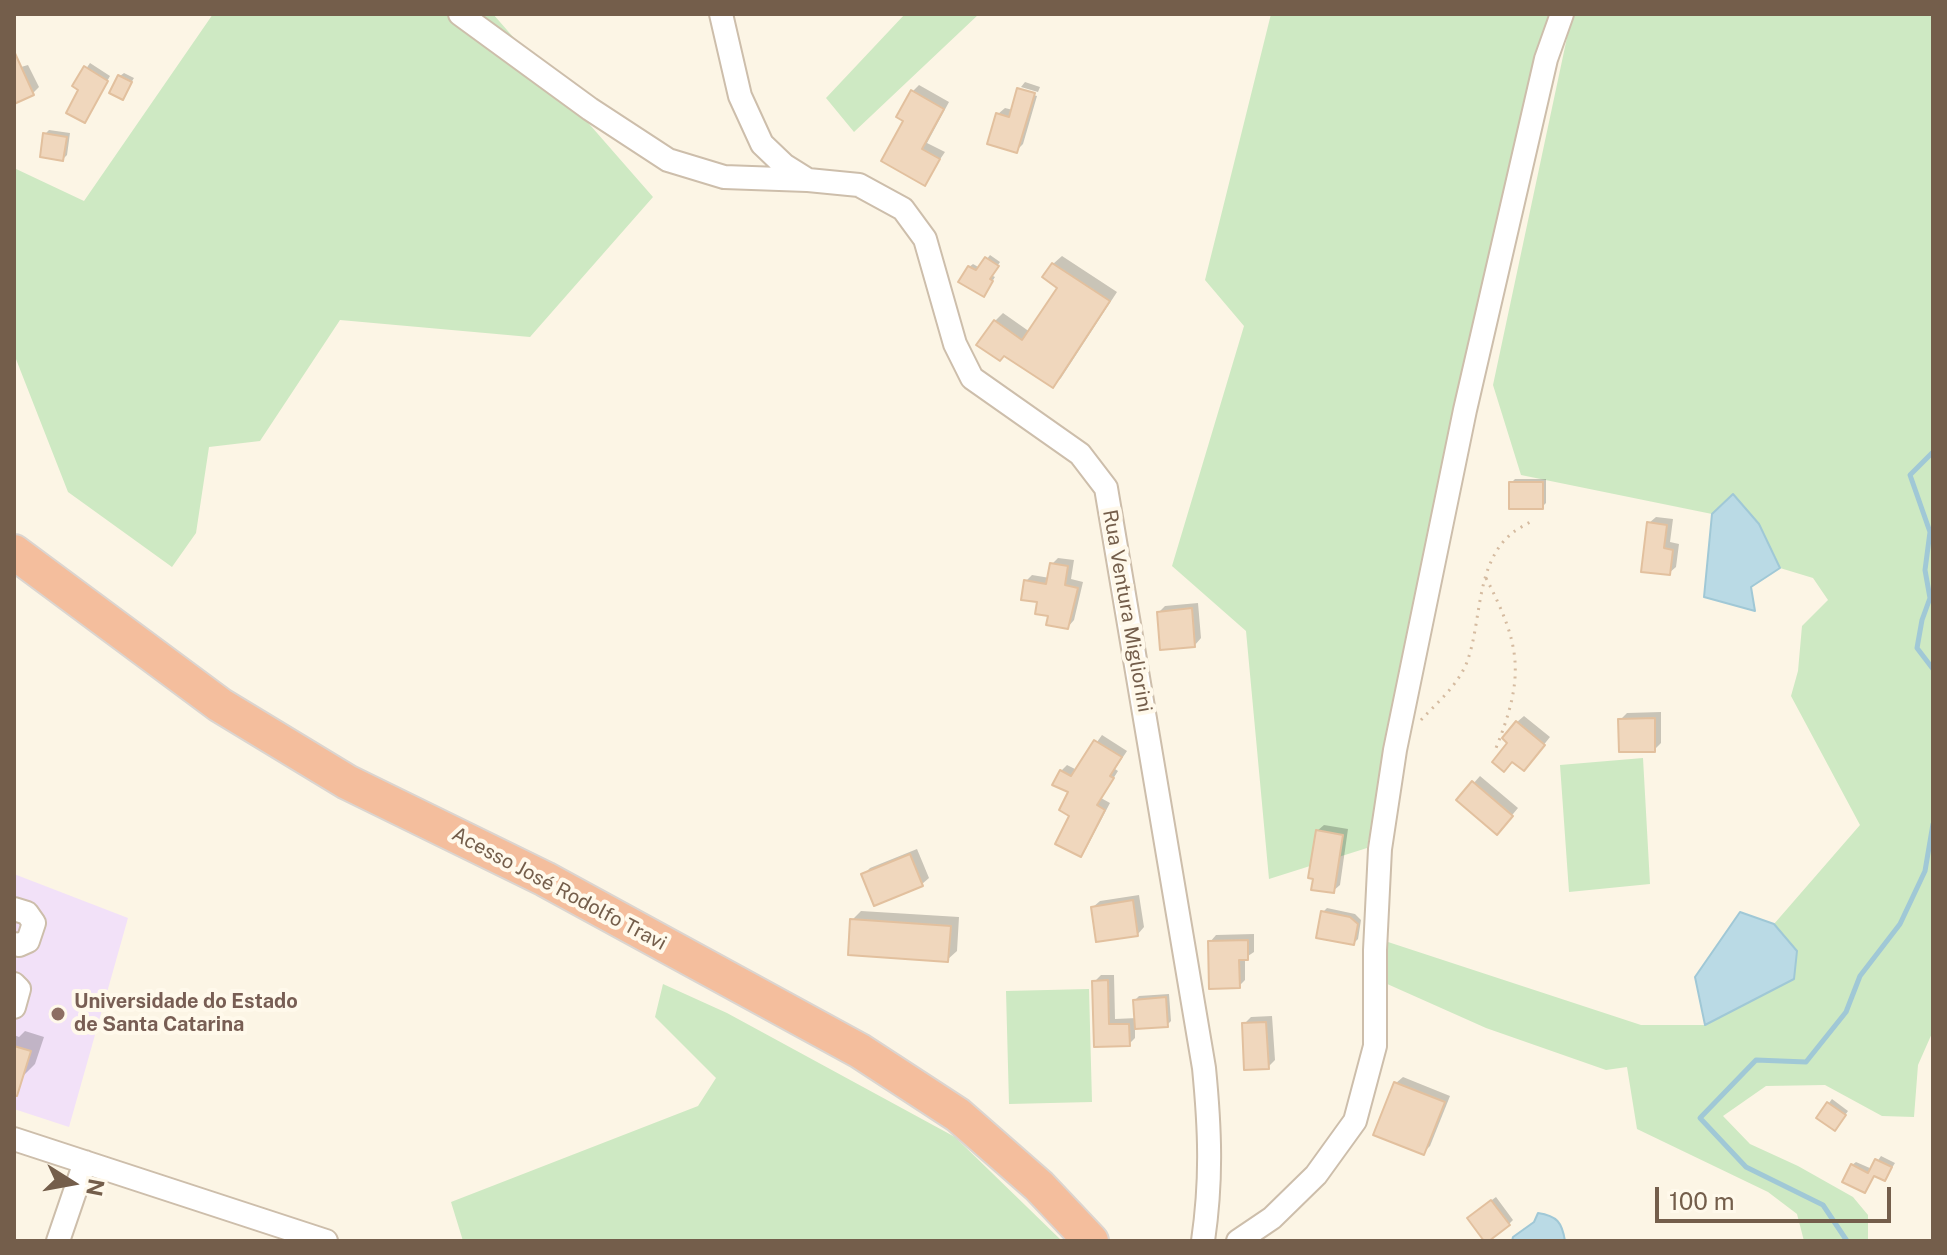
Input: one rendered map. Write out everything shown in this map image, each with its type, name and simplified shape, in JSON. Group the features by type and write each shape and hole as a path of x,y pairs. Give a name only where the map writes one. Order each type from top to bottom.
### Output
{"highway":[{"name":"Acesso José Rodolfo Travi","path":"14,552 220,705 347,782 545,879 860,1051 958,1115 1039,1186 1091,1241"}],"street":[{"path":"460,14 590,109 668,160 724,177 808,180"},
{"name":"Rua Ventura Migliorini","path":"721,14 740,96 762,144 784,165 808,180 859,185 903,209 925,239 955,344 972,378 1080,454 1106,488 1204,1068 1211,1141 1203,1241"},
{"path":"1238,1241 1272,1218 1316,1175 1355,1121 1375,1046 1375,950 1380,849 1395,750 1465,410 1546,59 1562,14"},
{"path":"14,909 27,913 34,923 28,941 14,944"},
{"path":"14,984 19,989 14,1007"},
{"path":"14,1139 326,1241"},
{"path":"58,1241 85,1162"}],"path":[{"path":"1395,750 1456,684 1467,663 1493,559 1509,535 1532,521"},
{"path":"1486,578 1507,619 1515,654 1516,687 1496,748"}],"shaded area":[{"name":"Universidade do Estado de Santa Catarina","path":"14,874 128,918 69,1127 14,1109"}],"green space":[{"path":"213,14 493,14 653,197 530,337 340,320 260,441 209,447 196,533 172,567 68,492 14,354 14,168 84,201"},
{"path":"905,14 979,14 854,132 826,98"},
{"path":"1271,14 1550,14 1459,405 1367,848 1269,879 1246,631 1172,566 1244,326 1205,280"},
{"path":"1572,14 1933,14 1933,1031 1918,1065 1914,1117 1882,1116 1825,1085 1766,1086 1723,1116 1750,1144 1853,1197 1868,1215 1868,1241 1804,1241 1797,1214 1768,1192 1637,1129 1627,1067 1606,1070 1486,1028 1385,983 1385,941 1641,1025 1705,1025 1794,979 1797,951 1774,924 1860,825 1791,696 1798,671 1802,626 1828,600 1813,578 1780,568 1759,524 1733,494 1712,514 1521,475 1493,385"},
{"path":"1643,758 1650,884 1569,892 1560,765"},
{"path":"663,984 727,1013 955,1137 1062,1241 463,1241 451,1202 698,1106 716,1078 655,1017"},
{"path":"1089,989 1092,1102 1009,1104 1006,991"}],"water":[{"path":"1733,494 1759,524 1780,568 1751,587 1755,611 1704,597 1712,514"},
{"path":"1740,912 1774,924 1797,951 1794,979 1705,1025 1695,977"},
{"path":"1538,1213 1558,1221 1565,1241 1512,1241 1534,1222"}],"building":[{"path":"14,51 34,95 14,104"},
{"path":"84,66 108,81 85,123 66,113 78,90 72,86"},
{"path":"118,75 132,82 123,100 109,93"},
{"path":"1017,88 1035,93 1017,153 987,144 996,113 1009,117"},
{"path":"911,90 944,109 922,149 940,159 925,186 881,161 903,121 896,117"},
{"path":"43,133 67,137 63,161 40,157"},
{"path":"985,257 999,266 990,279 993,281 984,297 958,282 968,266 976,270"},
{"path":"1052,263 1110,301 1053,388 1004,356 1000,361 976,345 994,320 1022,340 1057,288 1042,277"},
{"path":"1509,482 1543,482 1543,509 1509,509"},
{"path":"1647,522 1667,525 1664,548 1673,550 1670,575 1641,572"},
{"path":"1050,563 1068,566 1065,585 1078,588 1068,629 1046,625 1048,616 1035,614 1037,602 1021,600 1024,580 1046,584"},
{"path":"1192,608 1195,647 1160,650 1157,612"},
{"path":"1655,718 1655,752 1619,752 1618,719"},
{"path":"1516,721 1545,745 1524,771 1512,762 1504,772 1492,762 1507,743 1502,738"},
{"path":"1094,740 1122,757 1110,776 1114,778 1097,805 1105,810 1081,857 1055,844 1069,816 1059,810 1068,792 1052,785 1060,770 1071,776"},
{"path":"1472,781 1513,816 1497,835 1456,800"},
{"path":"1316,830 1343,835 1334,893 1311,890 1313,879 1308,878"},
{"path":"910,854 923,886 874,906 861,874"},
{"path":"1133,900 1138,936 1096,942 1091,907"},
{"path":"1321,911 1350,917 1358,924 1354,945 1316,938"},
{"path":"850,919 951,926 948,962 848,955"},
{"path":"1248,940 1248,960 1239,960 1240,988 1209,989 1208,941"},
{"path":"1108,980 1109,1024 1129,1024 1130,1046 1094,1047 1092,981"},
{"path":"1166,997 1168,1027 1135,1029 1133,1000"},
{"path":"1266,1022 1269,1069 1244,1070 1242,1023"},
{"path":"14,1046 31,1051 17,1096 14,1096"},
{"path":"1394,1082 1445,1102 1424,1155 1373,1135"},
{"path":"1827,1102 1846,1115 1835,1131 1816,1118"},
{"path":"1875,1159 1892,1167 1885,1181 1874,1176 1865,1193 1842,1182 1851,1164 1868,1173"},
{"path":"1491,1200 1510,1225 1489,1241 1484,1241 1467,1218"}],"waterway":[{"path":"1933,452 1910,475 1930,532 1925,570 1930,598 1917,648 1933,669"},
{"path":"1847,1241 1823,1205 1746,1167 1700,1118 1756,1060 1806,1062 1846,1012 1860,976 1900,924 1925,871 1933,824"}],"place":[{"name":"Universidade do Estado de Santa Catarina","path":"58,1014"}]}
